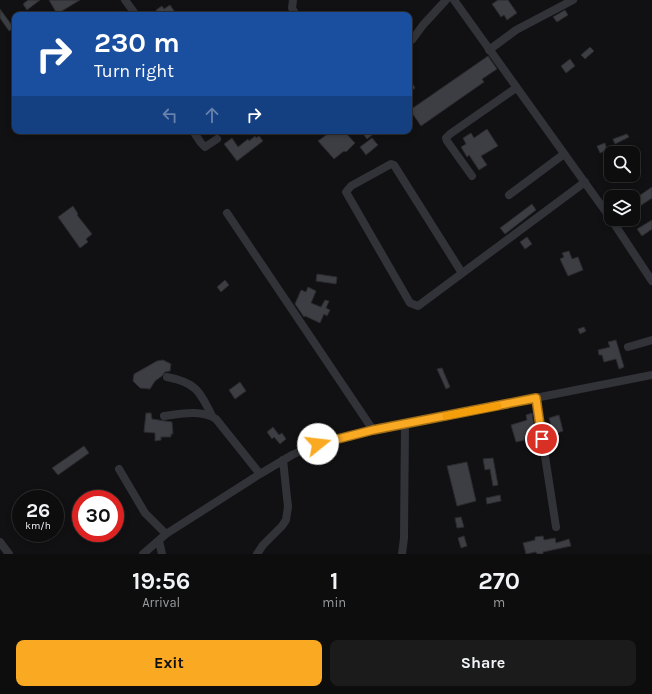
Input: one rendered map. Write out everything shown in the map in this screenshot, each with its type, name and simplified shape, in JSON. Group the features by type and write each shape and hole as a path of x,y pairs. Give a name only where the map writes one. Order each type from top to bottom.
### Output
{"street":[{"path":"125,0 133,12"},
{"path":"293,0 292,8 294,12"},
{"path":"412,40 423,25 446,0"},
{"path":"454,0 604,209"},
{"path":"489,50 516,30 572,0"},
{"path":"472,176 446,138 516,88"},
{"path":"194,134 205,147 217,139"},
{"path":"509,195 564,154"},
{"path":"462,273 394,165 391,164 351,186 346,192 410,303 418,306 584,182"},
{"path":"227,213 373,430"},
{"path":"616,226 652,282"},
{"path":"628,347 652,340"},
{"path":"143,554 166,534 283,460 310,447 373,430 652,375"},
{"path":"167,377 188,383 196,389 204,398 212,416"},
{"path":"536,398 556,527"},
{"path":"164,416 182,413 212,416 260,474"},
{"path":"402,554 404,538 404,424"},
{"path":"257,554 263,545 286,520 288,507 283,460"},
{"path":"119,469 145,513 166,534"},
{"path":"159,541 162,554"},
{"path":"0,542 9,554"}],"building":[{"path":"28,0 40,0 27,10 23,4"},
{"path":"49,0 80,0 60,12 56,12"},
{"path":"498,0 508,0 517,13 507,20 504,15 501,17 492,4"},
{"path":"170,5 175,12 157,12 156,10 162,6 164,9"},
{"path":"0,9 12,25 12,29 9,31 0,18"},
{"path":"565,10 568,15 557,22 553,17"},
{"path":"590,47 594,51 585,59 581,55"},
{"path":"488,56 497,69 482,79 484,82 421,126 412,113 412,109"},
{"path":"570,59 575,66 566,73 561,66"},
{"path":"412,83 415,88 412,90"},
{"path":"487,129 498,146 481,156 487,165 479,170 469,155 467,157 461,147 466,144 463,138 471,133 474,138"},
{"path":"328,134 347,134 355,143 346,152 344,151 334,159 318,141"},
{"path":"363,134 373,134 367,139"},
{"path":"627,134 629,137 615,144 613,139"},
{"path":"255,136 256,138 259,136 263,141 237,161 224,144 232,138 238,147 248,139 249,141"},
{"path":"372,138 378,145 366,155 360,147"},
{"path":"605,143 606,146 604,146 604,151 600,153 597,146"},
{"path":"652,187 652,198 640,206 640,195"},
{"path":"532,204 536,210 505,234 500,228"},
{"path":"73,206 78,214 77,215 92,234 86,239 88,242 80,248 58,217"},
{"path":"652,220 652,229 642,236 637,229"},
{"path":"527,237 532,244 525,249 520,242"},
{"path":"569,251 572,259 578,257 583,270 568,276 560,259 564,257 562,253"},
{"path":"317,274 337,277 336,284 316,281"},
{"path":"225,280 229,285 221,292 217,287"},
{"path":"308,287 316,291 311,303 321,307 325,300 329,301 326,308 330,310 327,316 324,314 320,323 305,316 304,317 295,304 301,290 306,292"},
{"path":"584,327 586,331 580,334 578,329"},
{"path":"616,340 624,367 619,369 616,359 604,362 602,355 599,355 598,350 610,347 608,342"},
{"path":"163,360 171,364 170,371 165,372 155,381 150,389 140,388 133,381 134,374 157,361"},
{"path":"442,368 450,387 446,389 437,369"},
{"path":"240,382 246,391 235,399 229,390"},
{"path":"146,413 151,413 152,419 172,422 173,434 171,434 171,437 161,437 161,440 155,441 155,433 144,432"},
{"path":"532,413 536,437 516,442 511,425 527,420 526,415"},
{"path":"559,415 563,431 554,434 549,418"},
{"path":"273,427 279,435 282,433 286,439 280,444 274,437 272,439 267,432"},
{"path":"84,446 89,453 58,475 52,468"},
{"path":"493,458 498,485 493,486 490,469 485,470 483,459"},
{"path":"467,462 476,501 457,506 447,466"},
{"path":"500,495 501,501 487,504 486,498"},
{"path":"461,517 464,527 457,528 455,518"},
{"path":"464,536 467,546 461,548 458,538"},
{"path":"543,536 544,540 555,538 556,543 569,539 571,546 543,552 543,554 537,554 536,552 526,554 523,543 535,540 535,537"}],"slow traffic":[{"path":"446,416 498,406"}],"route":[{"path":"318,444 373,430 536,398 542,439"}]}
